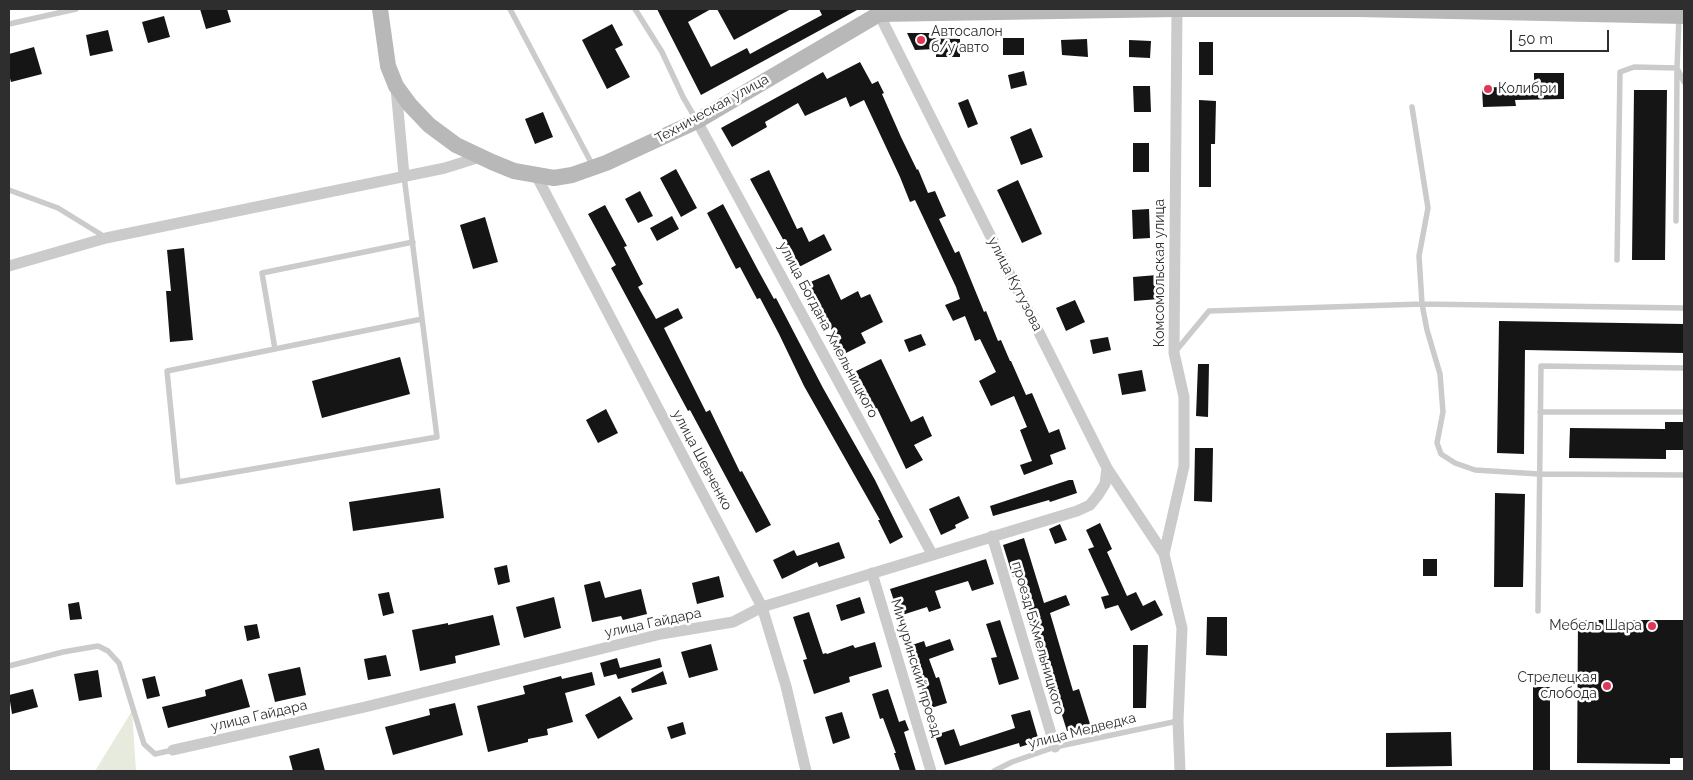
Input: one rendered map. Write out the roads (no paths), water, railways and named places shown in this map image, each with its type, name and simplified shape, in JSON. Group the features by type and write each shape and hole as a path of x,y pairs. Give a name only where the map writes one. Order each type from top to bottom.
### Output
{"main road":[{"name":"Техническая улица","path":"380,9 388,66 396,86 410,105 429,125 456,144 480,157 514,170 554,178 572,175 606,164 697,121 878,11"},
{"path":"878,11 1177,9 1518,10 1682,16"}],"street":[{"name":"Комсомольская улица","path":"1177,9 1174,353 1184,397 1184,466 1164,554 1182,628 1178,721 1180,771"},
{"name":"улица Кутузова","path":"878,11 1107,468 1164,554"},
{"path":"396,86 404,176"},
{"name":"улица Богдана Хмельницкого","path":"697,121 932,554"},
{"path":"9,266 106,238 445,168 480,157"},
{"name":"улица Шевченко","path":"536,175 762,607 786,686 806,771"},
{"name":"улица Гайдара","path":"173,750 365,707 661,634 732,622 762,607 1077,511 1090,505 1105,484 1107,468"},
{"name":"проезд Б.Хмельницкого","path":"992,536 1055,747"},
{"name":"Мичуринский проезд","path":"872,573 931,771"}],"lane":[{"path":"9,24 76,9"},
{"path":"510,9 594,168"},
{"path":"635,9 662,52 683,97 697,121"},
{"path":"1676,221 1677,68 1682,16"},
{"path":"1617,260 1620,72 1634,67 1677,68"},
{"path":"1677,68 1684,82"},
{"path":"1412,107 1428,208 1419,256 1422,304 1427,330 1440,374 1442,412 1437,443 1441,454 1455,464 1475,470 1539,474 1684,474"},
{"path":"404,176 437,437 178,482 167,371 422,319"},
{"path":"9,190 58,208 106,238"},
{"path":"275,349 262,273 413,242"},
{"path":"1174,353 1209,311 1422,304 1684,308"},
{"path":"1538,611 1541,366 1684,368"},
{"path":"1540,412 1684,412"},
{"path":"9,666 63,652 98,646 108,651 119,663 144,744 155,754 173,750"},
{"name":"улица Медведка","path":"994,771 1012,762 1055,747 1178,721"}],"place":[{"name":"Автосалон б/у авто","path":"921,40"},
{"name":"Колибри","path":"1488,89"},
{"name":"Мебель Шара","path":"1652,626"},
{"name":"Стрелецкая слобода","path":"1607,686"}]}
